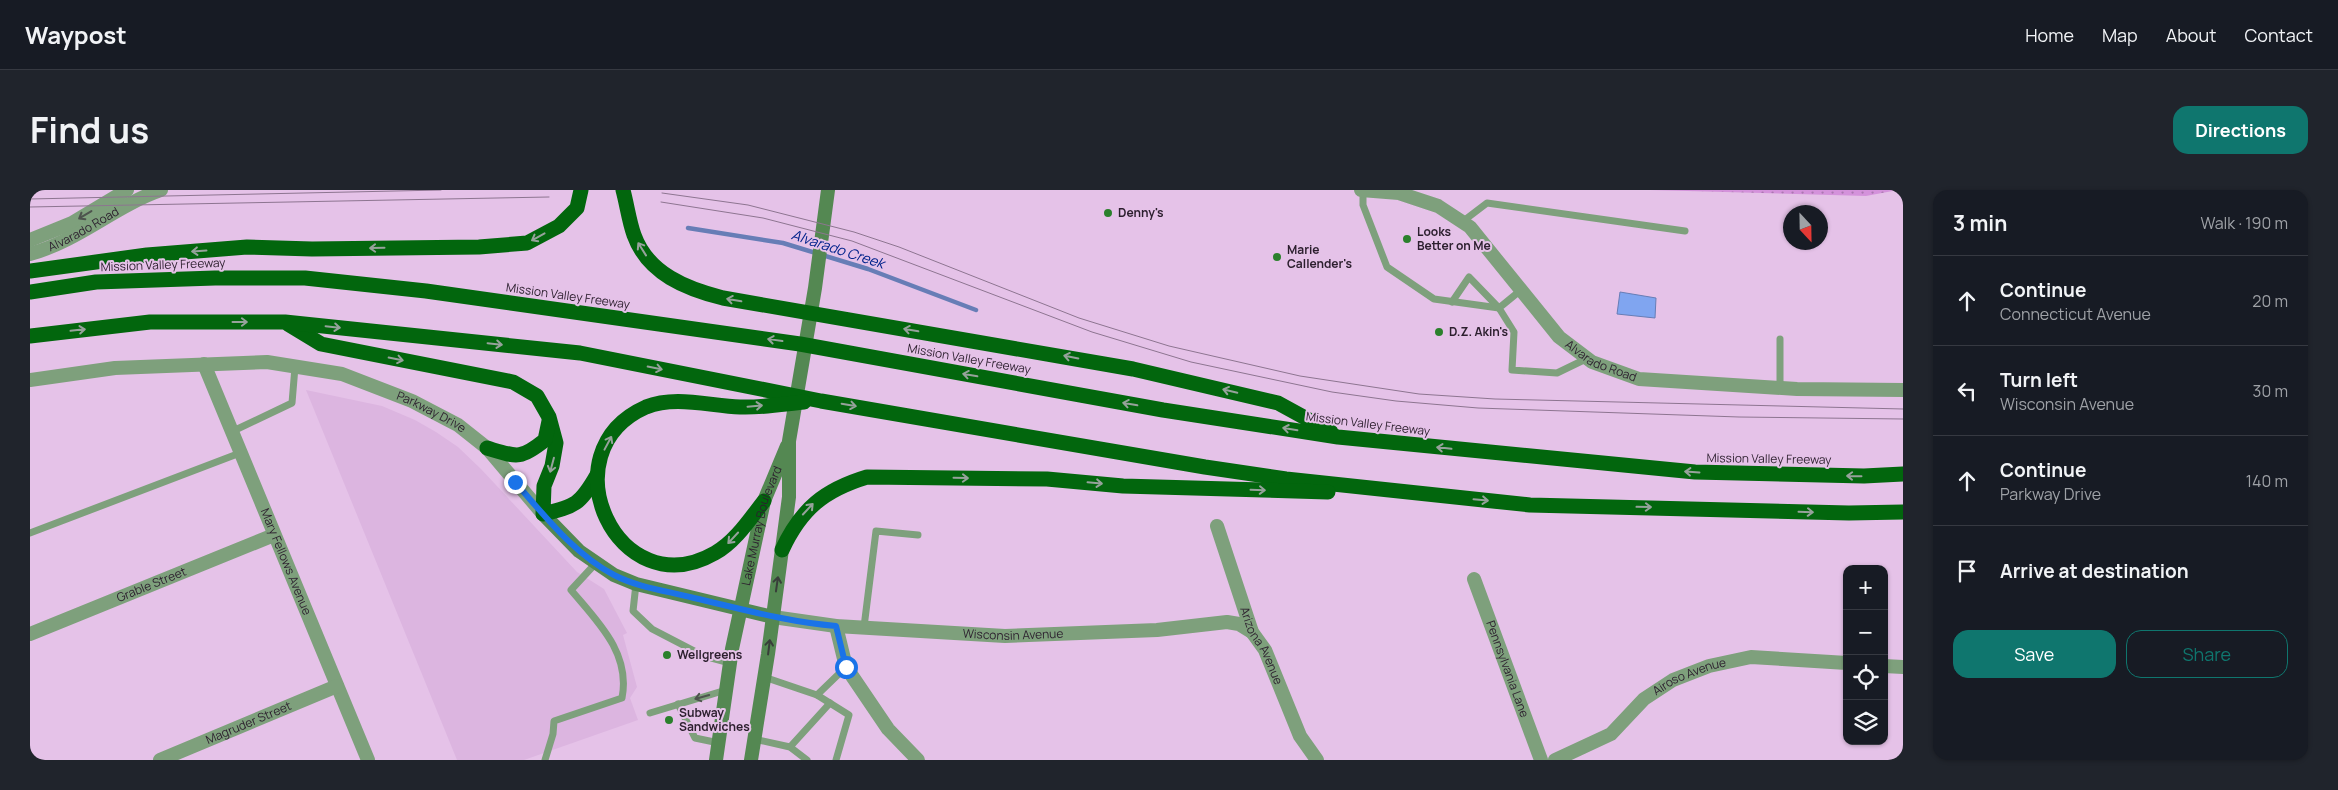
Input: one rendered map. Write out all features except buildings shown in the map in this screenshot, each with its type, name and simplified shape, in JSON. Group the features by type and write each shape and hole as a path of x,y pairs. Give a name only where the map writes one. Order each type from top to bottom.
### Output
{"highway":[{"path":"30,271 147,255 247,248 479,247 527,243 559,226 577,208 582,190"},
{"path":"623,190 634,236 644,252 664,274 679,284 700,292 733,300 1133,369 1278,402 1338,437"},
{"path":"630,214 633,190"},
{"name":"Mission Valley Freeway","path":"30,292 96,282 214,278 304,278 426,291 800,344 1163,410 1338,437 1695,472 1864,476 1903,474"},
{"path":"30,336 150,322 285,322 580,353 821,400 1205,467 1433,496 1530,505 1849,513 1903,512"},
{"path":"285,322 321,344 513,382 537,396 549,418 556,443 552,466 544,486 543,514 572,507 586,494 597,474 606,446 615,430 624,421 648,406 672,402 741,407 821,400"},
{"path":"487,448 509,455 527,454 545,440 549,418"},
{"path":"597,474 598,494 602,512 613,531 636,554 659,563 687,564 715,553 728,544 764,501"},
{"path":"782,550 802,516 813,504 829,492 847,483 867,477 1047,479 1123,486 1433,496"}],"main road":[{"name":"Lake Murray Boulevard","path":"751,760 789,497 789,441 825,220 828,190"},
{"name":"Lake Murray Boulevard","path":"716,760 730,663 764,501 789,441"},
{"name":"Parkway Drive","path":"543,514 580,551 614,575 636,584 773,617"}],"street":[{"name":"Alvarado Road","path":"30,240 72,223 127,190"},
{"name":"Alvarado Road","path":"30,254 77,235 122,207 161,190"},
{"name":"Alvarado Road","path":"1362,190 1399,193 1438,206 1470,227 1559,337 1588,358 1640,379 1780,388 1903,390"},
{"name":"Parkway Drive","path":"30,380 115,368 267,362 342,374 412,401 458,425 487,448 543,514"},
{"name":"Mary Fellows Avenue","path":"204,364 368,760"},
{"name":"Arizona Avenue","path":"1217,526 1252,632 1265,650 1300,736 1317,760"},
{"name":"Grable Street","path":"30,634 274,535"},
{"name":"Pennsylvania Lane","path":"1474,579 1541,760"},
{"name":"Wisconsin Avenue","path":"773,617 836,626 1005,636 1157,630 1227,622 1239,624 1252,632"},
{"path":"836,626 846,667 888,729 918,760"},
{"name":"Airoso Avenue","path":"1555,760 1611,734 1644,699 1673,680 1709,666 1751,657 1843,663"},
{"path":"1888,666 1903,667"},
{"name":"Magruder Street","path":"160,760 337,686"}],"lane":[{"path":"1362,190 1363,205 1386,267 1434,300 1499,308 1521,290"},
{"path":"1462,222 1486,204 1685,231"},
{"path":"1452,302 1469,277 1499,308 1514,332 1512,370 1557,372 1588,358"},
{"path":"1780,339 1780,388"},
{"path":"231,432 292,403 295,367"},
{"path":"30,533 240,453"},
{"path":"864,627 876,531 918,535"},
{"path":"545,760 554,734 554,721 622,698 624,687 622,669 613,642 571,590 596,563"},
{"path":"636,584 633,611 652,629 704,656 730,663"},
{"path":"817,695 846,667"},
{"path":"764,677 817,695 849,714 836,760"},
{"path":"650,713 726,690"},
{"path":"790,747 830,702"},
{"path":"678,704 695,738 719,743"},
{"path":"754,739 790,747 807,760"}],"shaded area":[{"path":"1650,190 1898,190 1866,196"},
{"path":"306,390 382,406 415,420 436,432 458,447 481,469 577,572 604,589 627,633 623,635 637,687 630,698 638,720 524,760 457,760"}],"water":[{"path":"1620,292 1656,298 1655,318 1617,314"}],"waterway":[{"name":"Alvarado Creek","path":"688,228 783,243 868,269 976,310"}],"tram line":[{"path":"30,199 441,190"},
{"path":"662,193 748,205 854,232 899,247 1079,318 1169,346 1300,376 1419,394 1495,399 1903,409"},
{"path":"30,207 549,197"},
{"path":"661,202 763,218 852,241 1092,332 1191,362 1332,392 1396,401 1478,408 1739,417 1903,419"}],"place":[{"name":"Denny's","path":"1108,213"},
{"name":"Looks Better on Me","path":"1407,239"},
{"name":"Marie Callender's","path":"1277,257"},
{"name":"D.Z. Akin's","path":"1439,332"},
{"name":"Wellgreens","path":"667,655"},
{"name":"Subway Sandwiches","path":"669,720"}],"route":[{"path":"515,482 552,524 580,551 614,575 636,584 773,617 810,624 836,626 846,667"}]}
